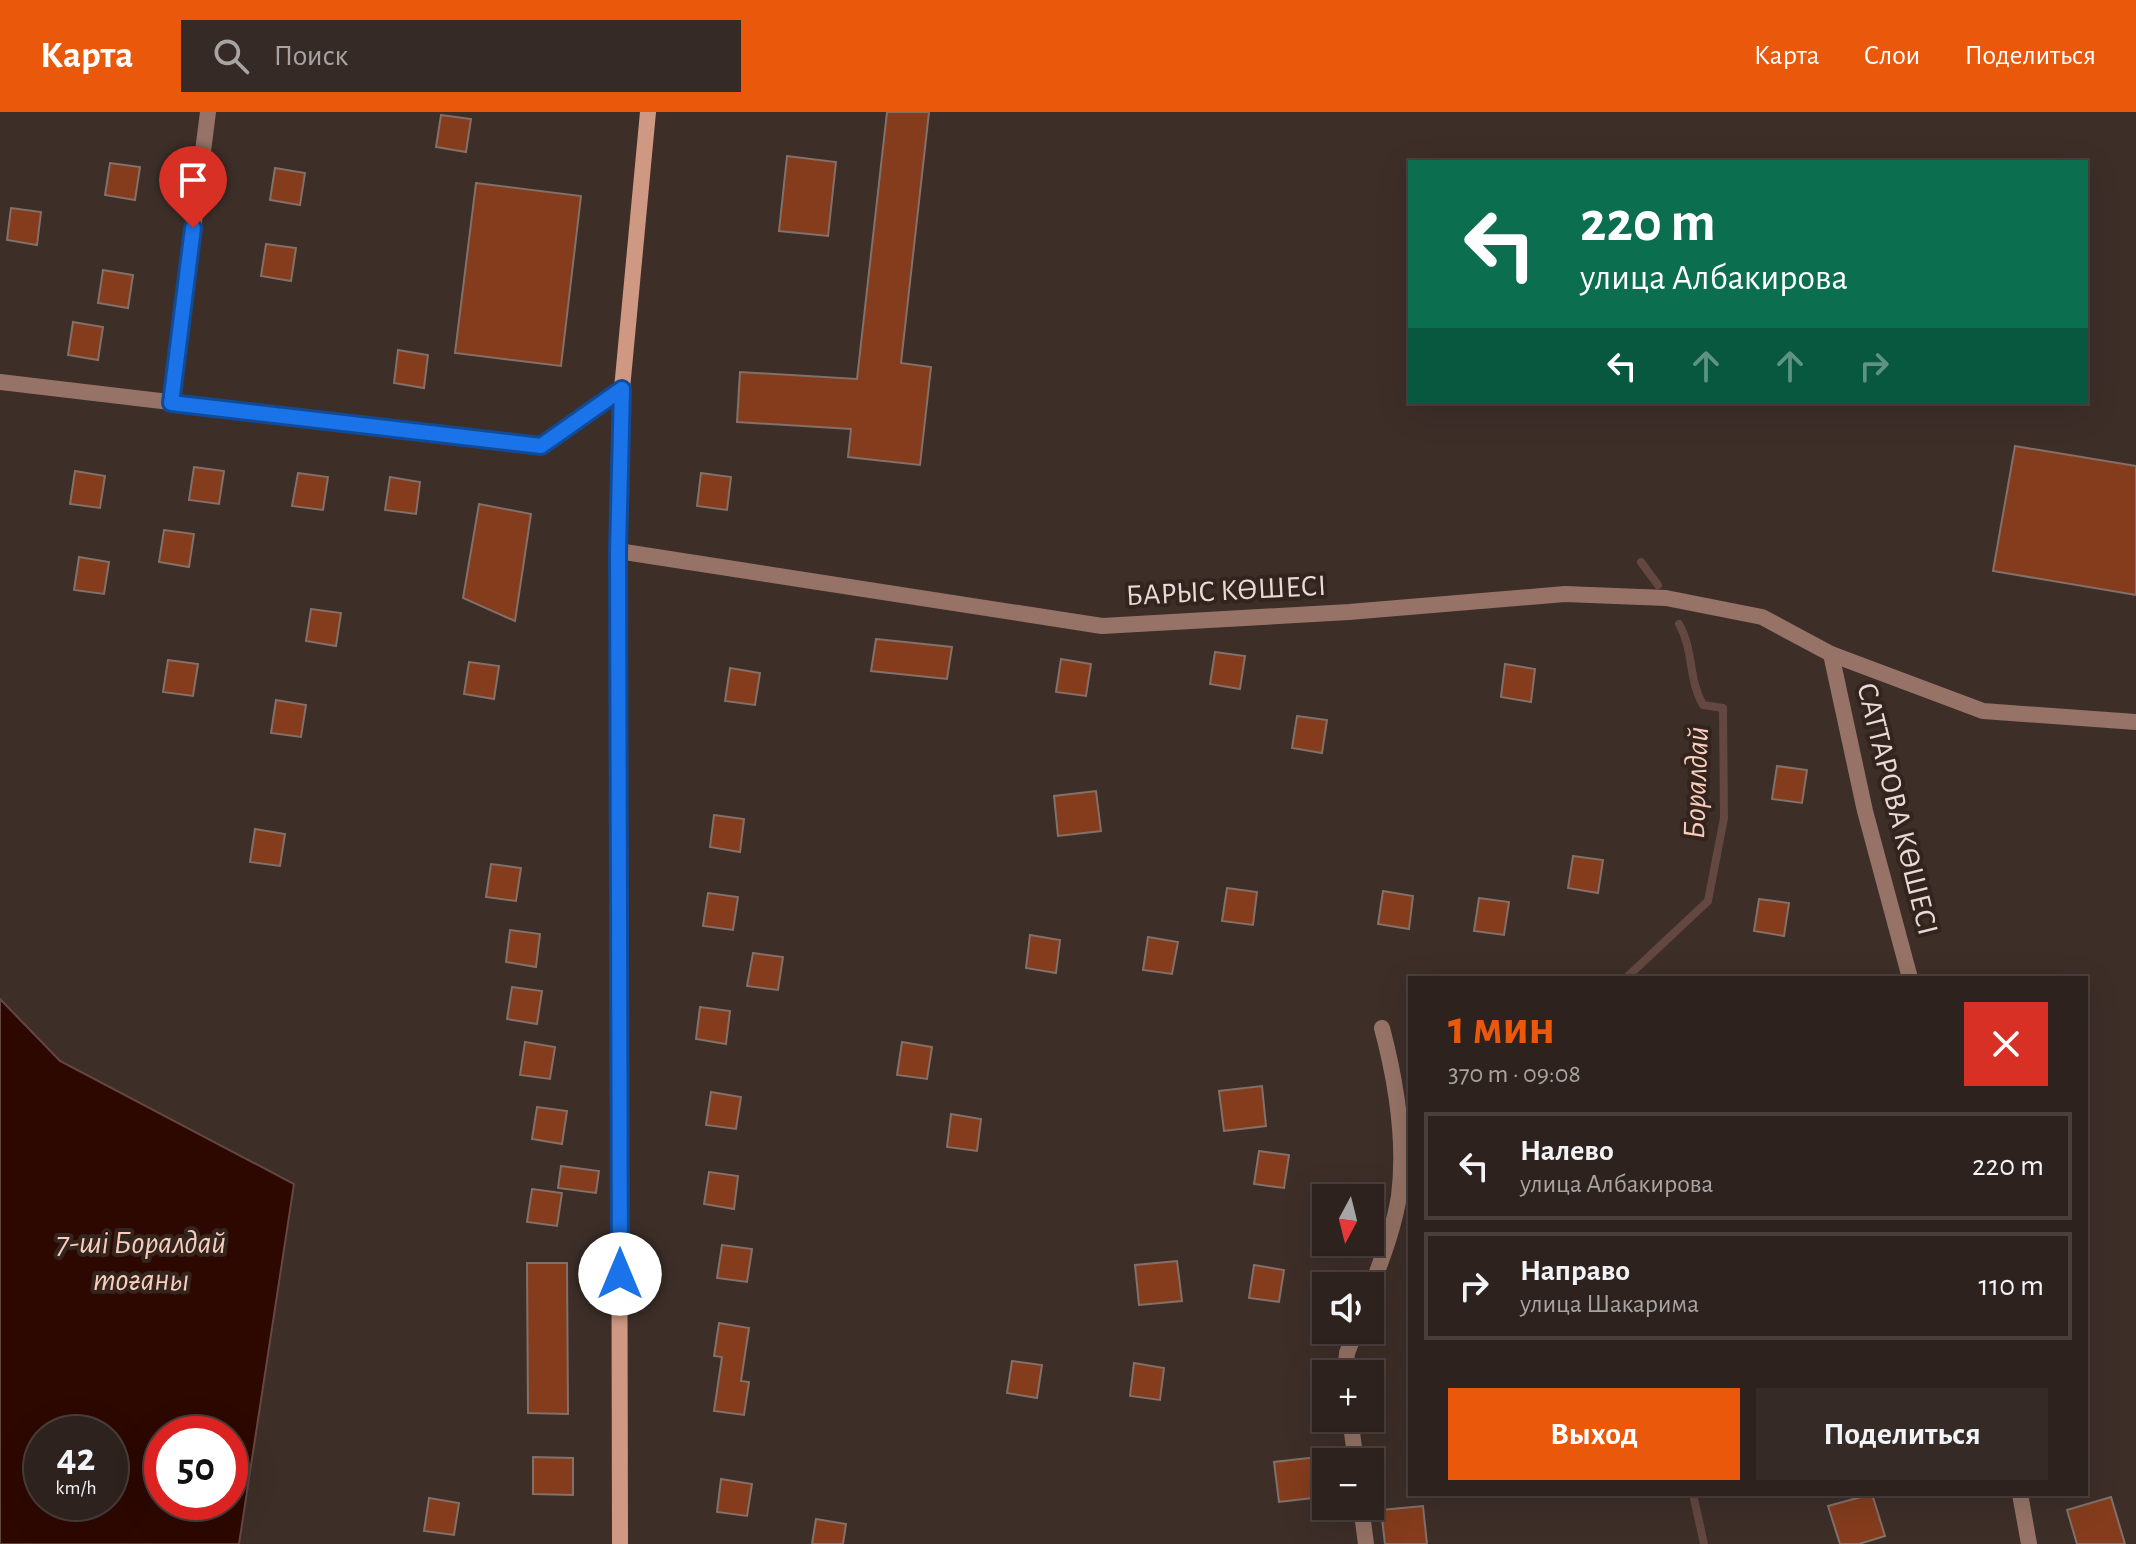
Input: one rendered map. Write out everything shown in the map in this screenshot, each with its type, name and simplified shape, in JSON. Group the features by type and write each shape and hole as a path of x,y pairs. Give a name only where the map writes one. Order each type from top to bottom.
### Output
{"main road":[{"path":"620,1544 618,551 622,389 648,112"}],"street":[{"path":"171,403 208,112"},
{"path":"0,382 541,446 622,389"},
{"name":"БАРЫС КӨШЕСІ","path":"618,551 1102,626 1349,612 1565,594 1666,598 1762,617 1831,654 1983,711 2136,722"},
{"name":"САТТАРОВА КӨШЕСІ","path":"1831,654 1865,811 1909,976"},
{"path":"1377,1272 1399,1198 1401,1167 1394,1072 1382,1028"},
{"path":"2020,1496 2029,1544"},
{"path":"1363,1520 1366,1544"}],"water":[{"name":"7-ші Боралдай тоғаны","path":"0,999 60,1061 294,1184 248,1485 248,1416 144,1416 144,1520 243,1520 239,1544 0,1544"}],"building":[{"path":"887,112 929,112 901,363 931,367 920,465 848,457 851,429 737,422 740,372 857,379"},
{"path":"441,115 471,119 466,152 436,147"},
{"path":"787,156 836,162 828,236 779,231"},
{"path":"110,163 140,167 135,200 105,195"},
{"path":"275,168 305,173 300,205 270,200"},
{"path":"476,183 581,196 561,366 455,353"},
{"path":"11,208 41,212 37,245 7,240"},
{"path":"266,244 296,248 291,281 261,276"},
{"path":"103,270 133,275 128,308 98,303"},
{"path":"73,322 103,327 98,360 68,355"},
{"path":"398,350 428,355 424,388 394,383"},
{"path":"2015,446 2136,466 2136,595 1993,571"},
{"path":"194,467 224,471 219,504 189,500"},
{"path":"75,471 105,476 100,508 70,504"},
{"path":"298,473 328,477 323,510 292,506"},
{"path":"701,473 731,477 727,510 697,506"},
{"path":"390,477 420,482 416,514 385,510"},
{"path":"479,504 531,514 515,621 463,598"},
{"path":"164,530 194,534 189,567 159,562"},
{"path":"79,557 109,562 104,594 74,590"},
{"path":"311,609 341,613 336,646 306,641"},
{"path":"876,639 952,647 947,679 871,671"},
{"path":"1215,652 1245,656 1240,689 1210,684"},
{"path":"1061,659 1091,664 1086,696 1056,692"},
{"path":"168,660 198,664 193,696 163,692"},
{"path":"469,662 499,666 494,699 464,694"},
{"path":"1505,664 1535,669 1531,702 1501,697"},
{"path":"730,668 760,673 755,705 725,701"},
{"path":"276,700 306,705 301,737 271,733"},
{"path":"1297,716 1327,720 1322,753 1292,748"},
{"path":"1777,766 1807,770 1802,803 1772,799"},
{"path":"1096,791 1101,831 1058,836 1054,796"},
{"path":"714,815 744,819 740,852 710,847"},
{"path":"255,829 285,834 280,866 250,862"},
{"path":"1573,856 1603,860 1598,893 1568,888"},
{"path":"491,864 521,868 516,901 486,897"},
{"path":"1227,888 1257,892 1253,925 1222,921"},
{"path":"1383,891 1413,896 1409,929 1378,924"},
{"path":"708,893 738,897 733,930 703,926"},
{"path":"1479,898 1509,902 1504,935 1474,931"},
{"path":"1759,899 1789,903 1784,936 1754,931"},
{"path":"510,930 540,934 536,967 506,962"},
{"path":"1030,935 1060,940 1056,973 1026,968"},
{"path":"1148,937 1178,942 1172,974 1143,970"},
{"path":"753,953 783,957 778,990 747,986"},
{"path":"512,987 542,991 537,1024 507,1019"},
{"path":"700,1007 730,1011 726,1044 696,1039"},
{"path":"525,1042 555,1047 550,1079 520,1075"},
{"path":"902,1042 932,1047 927,1079 897,1075"},
{"path":"1262,1086 1266,1126 1224,1131 1219,1091"},
{"path":"711,1092 741,1097 736,1129 706,1125"},
{"path":"537,1107 567,1111 562,1144 532,1139"},
{"path":"951,1114 981,1119 977,1151 947,1147"},
{"path":"1259,1151 1289,1155 1284,1188 1254,1184"},
{"path":"561,1166 599,1171 596,1193 558,1188"},
{"path":"709,1172 738,1176 734,1209 704,1204"},
{"path":"532,1189 562,1193 557,1226 527,1222"},
{"path":"722,1245 752,1249 747,1282 717,1278"},
{"path":"1177,1261 1182,1301 1139,1305 1135,1265"},
{"path":"527,1263 567,1263 568,1414 528,1413"},
{"path":"1254,1265 1284,1270 1279,1302 1249,1298"},
{"path":"719,1323 749,1328 741,1381 749,1382 744,1415 714,1411 722,1357 714,1356"},
{"path":"1012,1361 1042,1365 1037,1398 1007,1393"},
{"path":"1134,1363 1164,1368 1160,1400 1130,1396"},
{"path":"533,1457 573,1458 573,1495 533,1494"},
{"path":"1312,1458 1312,1498 1279,1502 1274,1462"},
{"path":"721,1479 752,1484 747,1516 717,1512"},
{"path":"1873,1496 1885,1536 1859,1544 1840,1544 1828,1506"},
{"path":"2111,1497 2125,1544 2077,1544 2067,1510"},
{"path":"429,1498 459,1503 454,1535 424,1531"},
{"path":"1423,1506 1427,1544 1385,1544 1384,1510"},
{"path":"816,1519 846,1524 843,1544 812,1544"}],"waterway":[{"name":"Боралдай","path":"1641,562 1658,585"},
{"name":"Боралдай","path":"1628,976 1708,901 1724,818 1723,708 1703,705 1679,624"},
{"name":"Боралдай","path":"1693,1496 1704,1544"}],"route":[{"path":"193,228 171,403 541,446 622,389 618,551 620,1274"}]}
